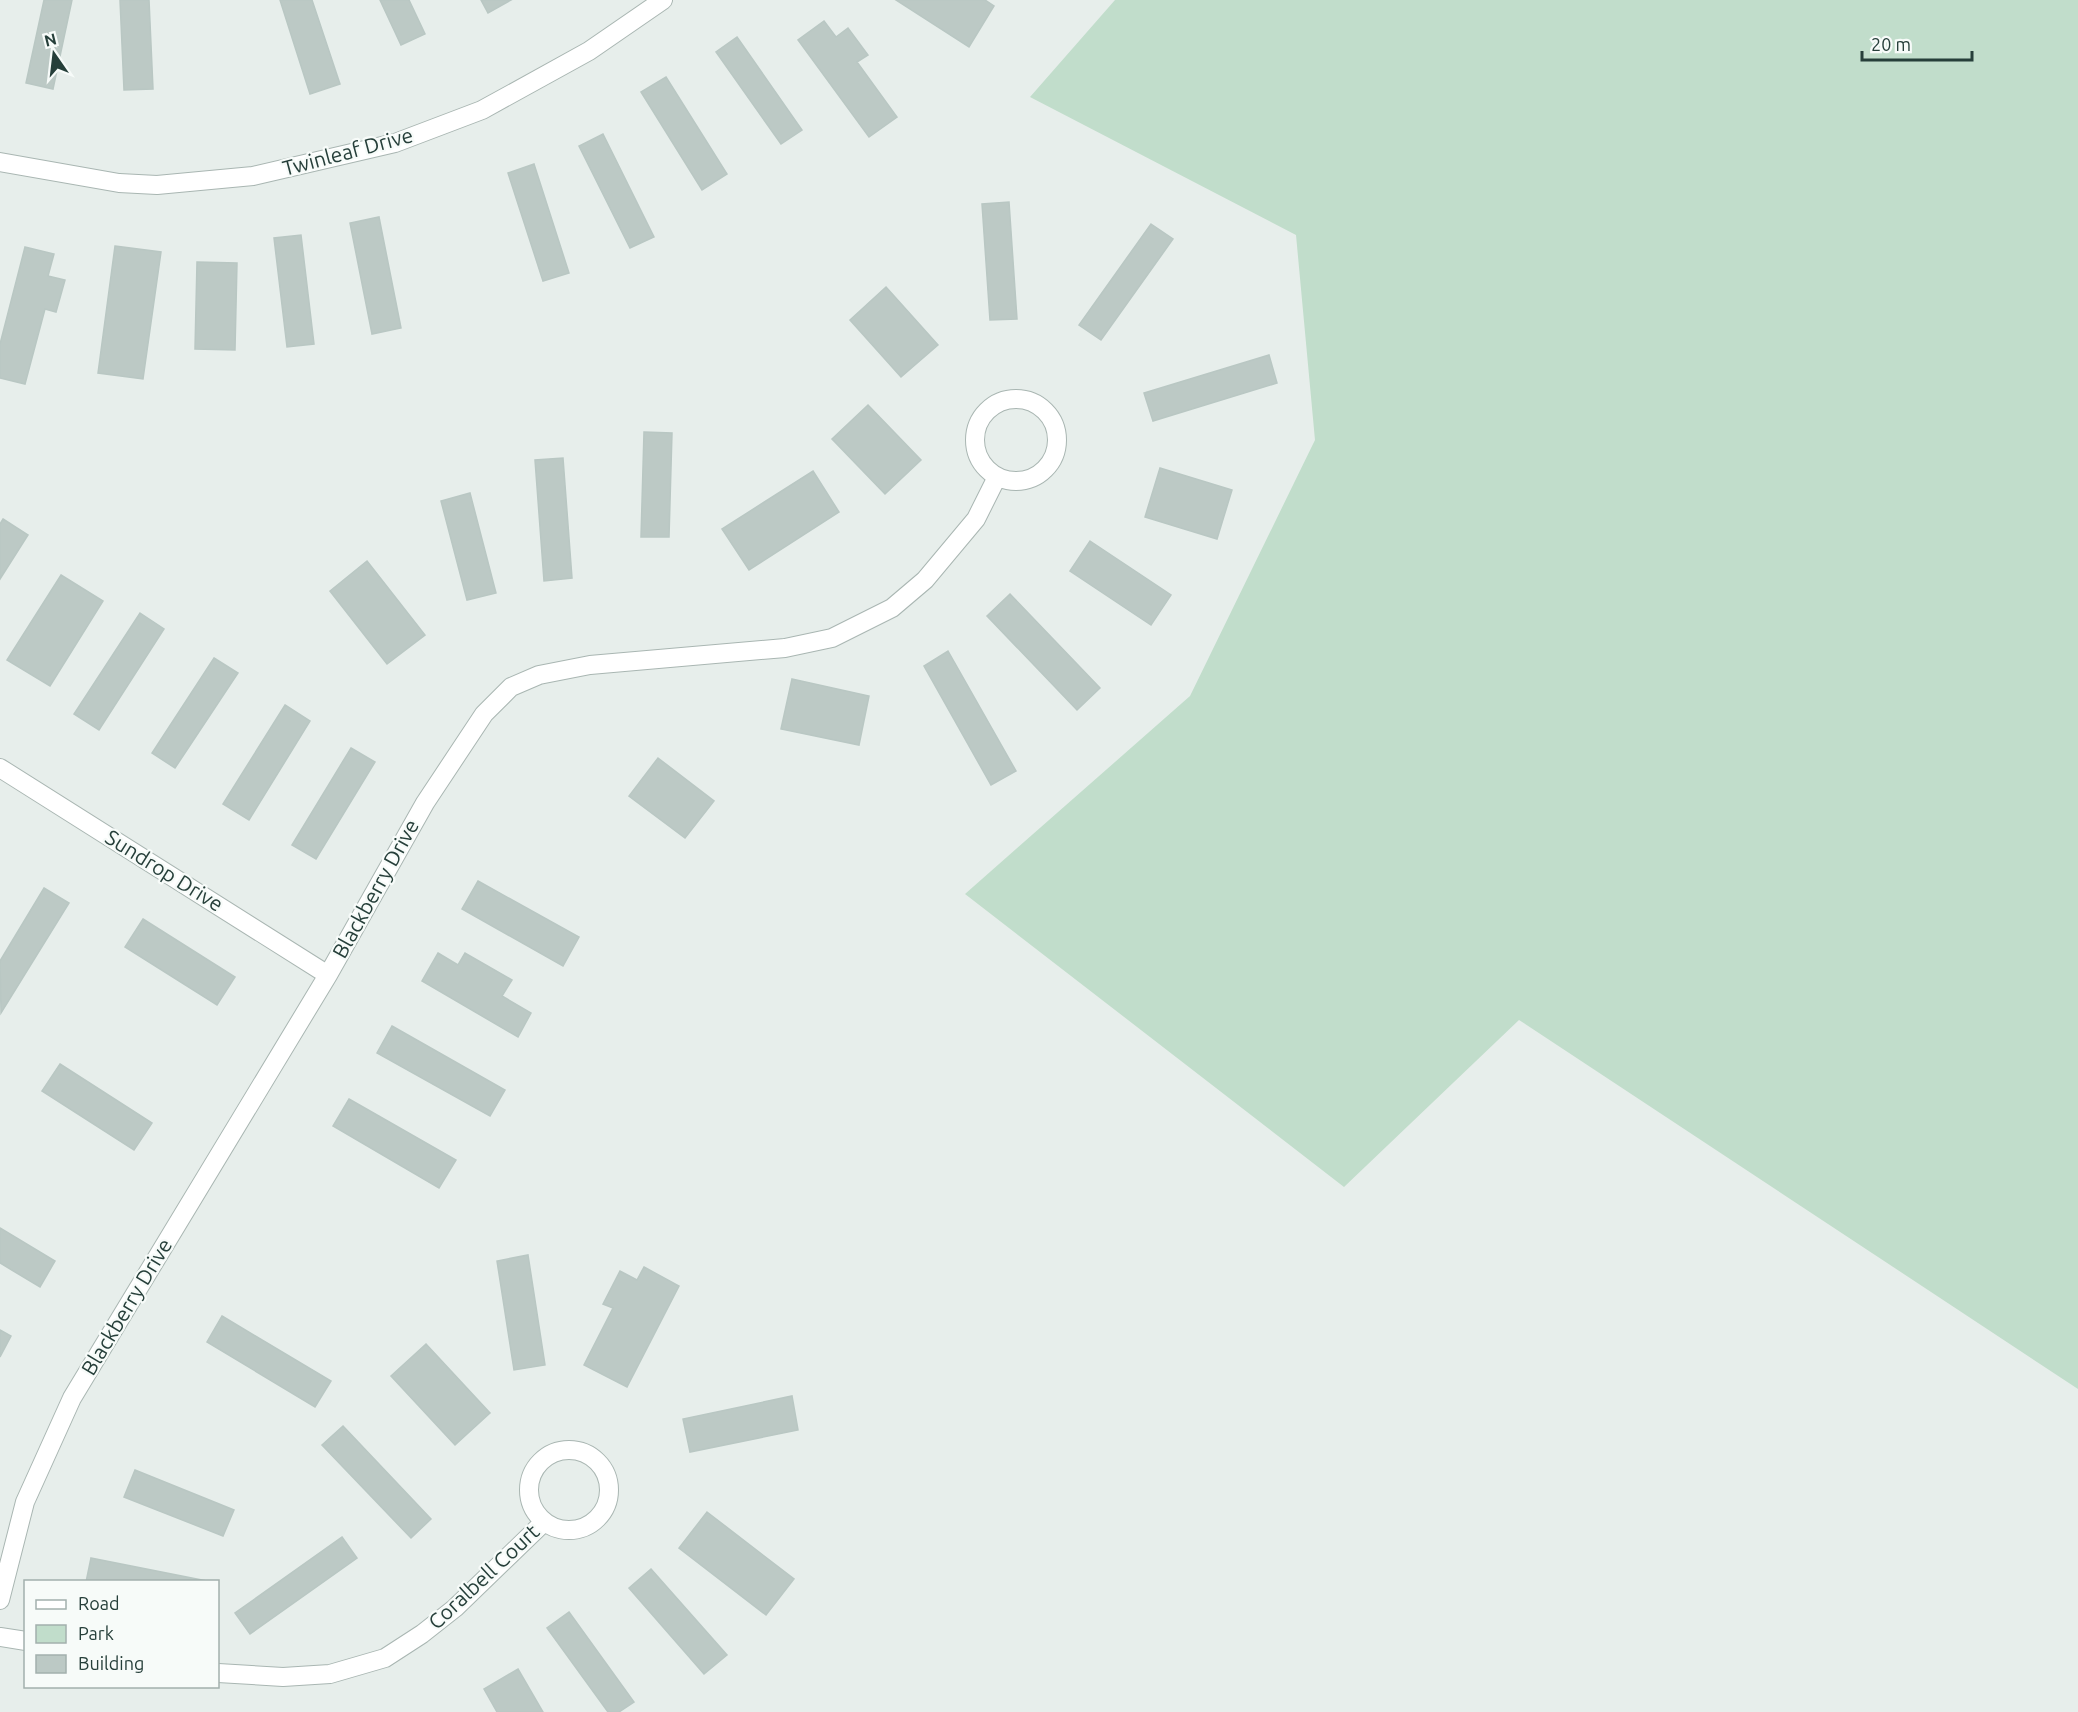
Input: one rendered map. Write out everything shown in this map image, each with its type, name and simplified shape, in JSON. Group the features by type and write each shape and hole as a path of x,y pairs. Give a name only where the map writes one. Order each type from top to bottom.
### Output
{"street":[{"name":"Twinleaf Drive","path":"0,162 119,183 157,185 252,176 395,142 482,110 589,51 663,0"},
{"path":"1020,399 1034,402 1045,411 1058,434 1053,459 1035,478 1022,482 997,477 985,468 978,456 974,442 976,428 982,416 999,403 1020,399"},
{"name":"Blackberry Drive","path":"0,1600 25,1502 72,1398 328,975 425,803 484,714 511,687 539,675 590,664 785,648 832,638 892,608 925,580 976,519 997,477"},
{"name":"Sundrop Drive","path":"0,768 328,975"},
{"name":"Coralbell Court","path":"562,1450 576,1450 599,1463 606,1474 609,1487 608,1499 603,1512 593,1522 582,1528 562,1529 544,1522 535,1512 530,1500 529,1486 532,1474 539,1462 550,1454 562,1450"},
{"name":"Coralbell Court","path":"219,1672 283,1677 330,1674 385,1658 422,1634 455,1608 544,1522"},
{"path":"0,1637 24,1641"}],"green space":[{"path":"1115,0 2078,0 2078,1389 1519,1020 1344,1187 965,894 1190,696 1315,440 1296,235 1030,97"}],"building":[{"path":"44,0 72,0 53,89 26,83"},
{"path":"120,0 149,0 153,89 124,90"},
{"path":"280,0 312,0 340,84 310,94"},
{"path":"380,0 409,0 425,34 401,45"},
{"path":"481,0 511,0 488,13"},
{"path":"896,0 985,0 994,6 969,47"},
{"path":"824,21 836,37 848,28 868,55 857,62 897,117 869,137 798,40"},
{"path":"737,37 802,130 781,144 716,52"},
{"path":"666,77 727,174 702,190 641,92"},
{"path":"603,134 654,237 630,248 579,146"},
{"path":"534,164 569,273 543,281 508,173"},
{"path":"1009,202 1017,319 990,320 982,204"},
{"path":"379,217 401,328 372,334 350,223"},
{"path":"1151,224 1173,239 1101,340 1079,325"},
{"path":"301,235 314,344 287,347 274,238"},
{"path":"115,246 161,252 143,379 98,373"},
{"path":"25,247 54,254 48,276 65,280 56,312 45,309 25,384 0,378 0,344"},
{"path":"197,262 237,263 235,350 195,349"},
{"path":"886,287 938,345 901,377 850,320"},
{"path":"1269,355 1277,383 1153,421 1144,393"},
{"path":"868,405 921,460 885,494 832,439"},
{"path":"644,432 672,433 669,537 641,537"},
{"path":"563,458 572,578 544,581 535,460"},
{"path":"1160,468 1232,490 1217,539 1145,517"},
{"path":"813,471 839,512 749,570 722,529"},
{"path":"470,493 496,593 467,600 441,501"},
{"path":"3,519 28,535 0,579 0,524"},
{"path":"1090,541 1171,595 1151,625 1070,571"},
{"path":"367,561 425,635 387,664 330,591"},
{"path":"61,575 103,601 50,686 7,660"},
{"path":"1010,594 1100,688 1077,710 987,616"},
{"path":"140,613 164,629 99,730 74,714"},
{"path":"948,651 1016,771 991,785 924,666"},
{"path":"214,658 238,673 175,768 152,753"},
{"path":"792,679 869,696 859,745 781,729"},
{"path":"285,705 310,721 249,820 223,804"},
{"path":"351,748 375,762 316,859 292,845"},
{"path":"658,758 714,801 685,838 629,796"},
{"path":"478,881 579,937 563,966 462,909"},
{"path":"44,888 69,903 1,1013 0,961"},
{"path":"143,919 235,977 217,1005 125,947"},
{"path":"438,953 458,965 465,953 512,980 502,996 531,1013 518,1037 422,981"},
{"path":"392,1026 505,1090 490,1116 377,1053"},
{"path":"60,1064 152,1123 134,1150 42,1091"},
{"path":"349,1099 456,1160 439,1188 333,1126"},
{"path":"0,1228 55,1261 40,1287 0,1263"},
{"path":"528,1255 545,1365 514,1370 497,1261"},
{"path":"644,1267 679,1286 627,1387 584,1365 613,1308 603,1304 620,1271 637,1280"},
{"path":"222,1316 331,1381 315,1407 207,1342"},
{"path":"0,1330 11,1336 0,1357"},
{"path":"426,1344 490,1413 455,1445 391,1376"},
{"path":"792,1396 798,1430 690,1452 683,1419"},
{"path":"343,1426 431,1519 411,1538 322,1445"},
{"path":"135,1470 234,1510 223,1536 124,1497"},
{"path":"707,1512 794,1579 766,1615 679,1548"},
{"path":"342,1537 357,1558 250,1634 235,1613"},
{"path":"91,1558 202,1580 86,1580"},
{"path":"651,1569 727,1655 704,1674 629,1588"},
{"path":"569,1612 634,1702 619,1712 608,1712 547,1628"},
{"path":"518,1669 543,1712 497,1712 484,1689"}]}
